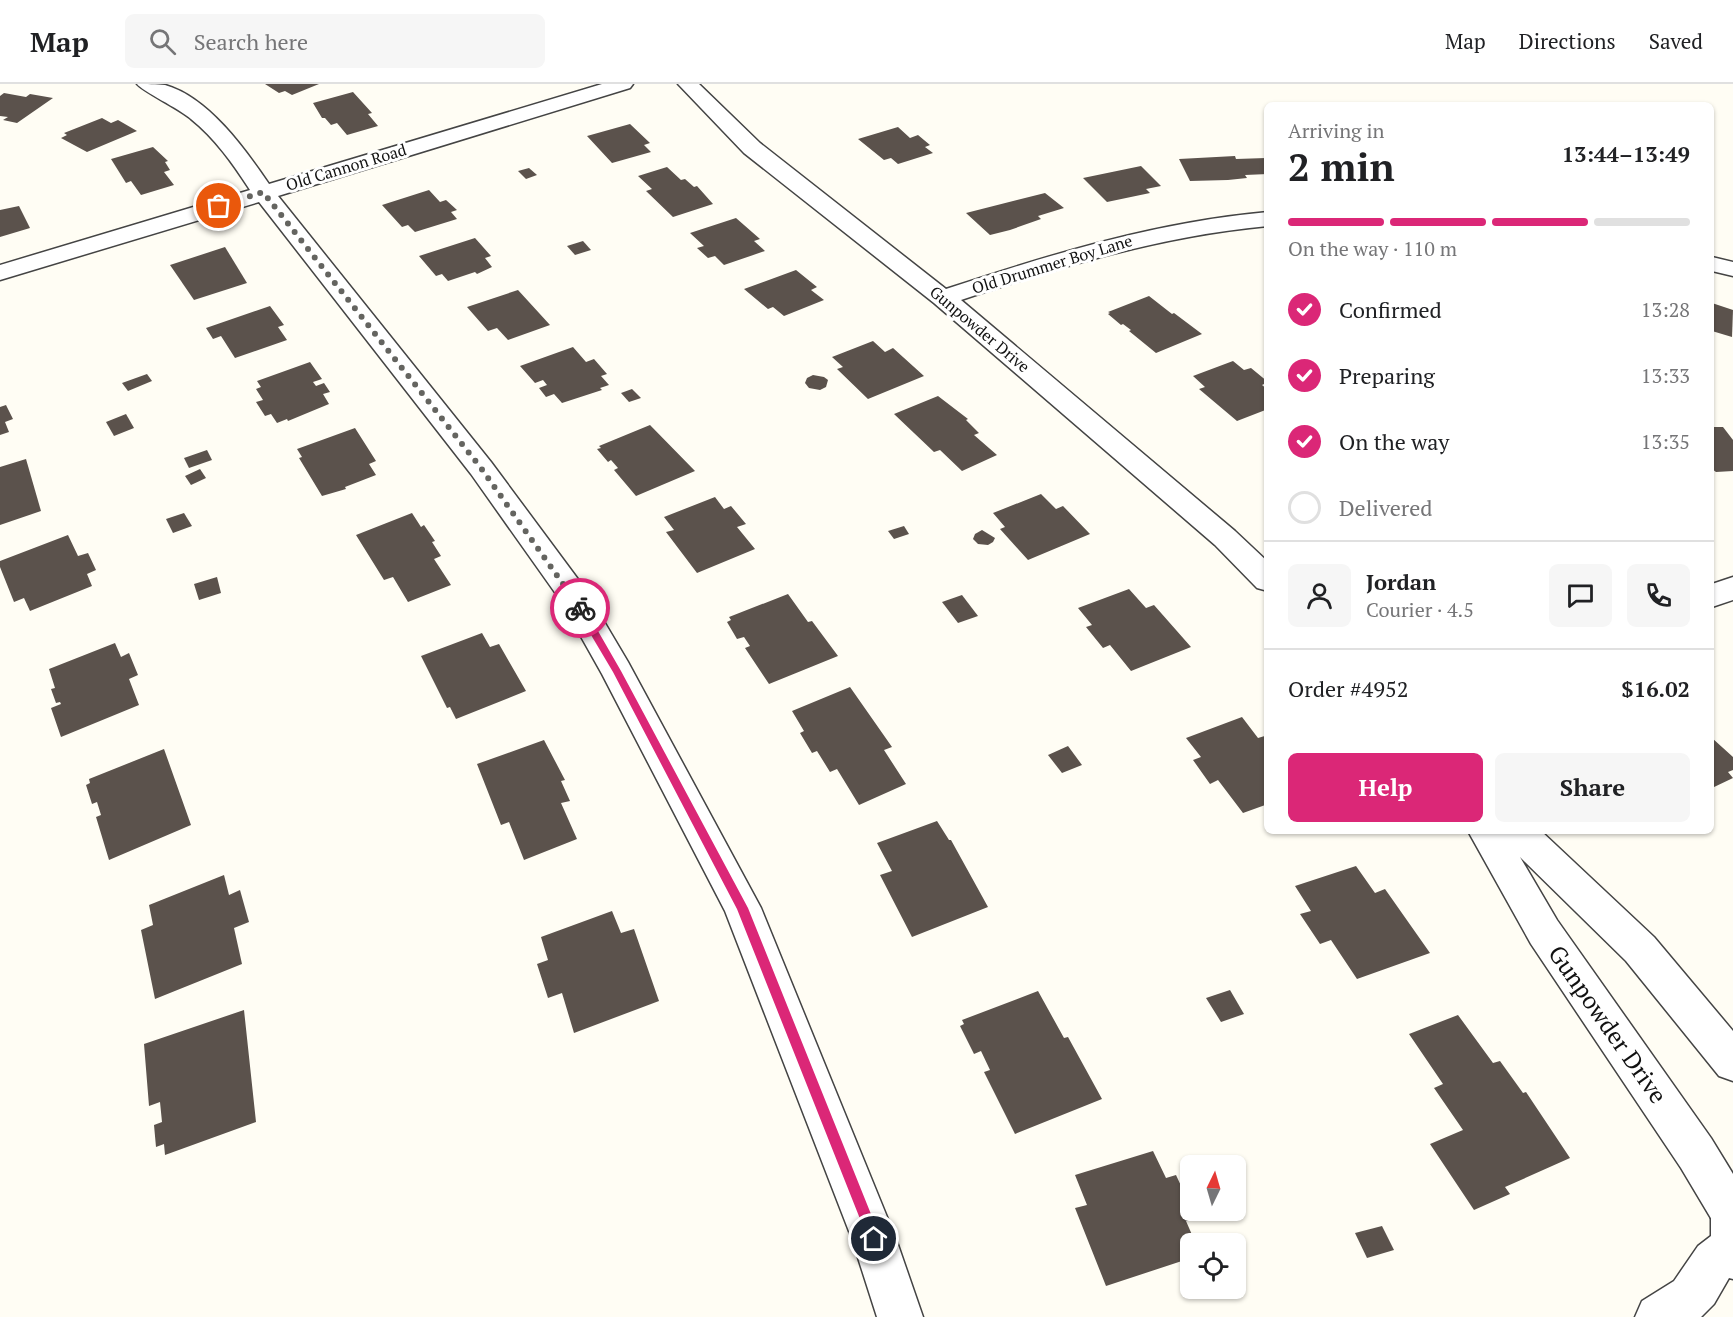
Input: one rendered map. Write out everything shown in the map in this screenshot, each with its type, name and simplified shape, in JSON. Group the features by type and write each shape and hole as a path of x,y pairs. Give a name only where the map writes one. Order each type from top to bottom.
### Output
{"street":[{"path":"147,84 163,90 190,107 231,145 263,192 481,468 572,594 617,671 742,908 874,1239 900,1317"},
{"name":"Old Cannon Road","path":"0,273 623,84"},
{"name":"Gunpowder Drive","path":"688,84 752,148 943,298 1225,538 1264,576"},
{"name":"Old Drummer Boy Lane","path":"943,298 1079,252 1187,227 1264,219"},
{"path":"1714,264 1733,268"},
{"path":"1714,595 1733,588"},
{"name":"Gunpowder Drive","path":"1488,834 1544,932 1696,1153 1732,1240"},
{"path":"1520,834 1640,949 1733,1062"},
{"path":"1658,1317 1672,1310 1697,1289 1715,1257 1732,1240"}],"building":[{"path":"265,84 319,84 292,95 285,91 279,93"},
{"path":"353,92 372,113 368,114 378,126 347,135 337,123 331,125 325,118 322,118 313,103"},
{"path":"4,93 53,98 17,123 3,120 8,117 0,116 0,96"},
{"path":"102,118 111,123 118,120 137,131 87,152 61,138 67,135 64,133"},
{"path":"630,124 650,143 644,145 651,152 612,163 587,136"},
{"path":"898,127 910,138 918,135 930,145 925,147 933,153 898,164 891,158 884,160 858,139"},
{"path":"153,147 168,161 165,162 170,170 164,172 174,185 141,195 131,181 126,183 111,159"},
{"path":"1235,156 1236,159 1264,158 1264,174 1245,175 1247,178 1228,180 1190,181 1179,159"},
{"path":"1141,166 1161,186 1146,189 1150,193 1107,202 1083,178"},
{"path":"667,167 681,180 685,179 694,187 697,186 713,204 673,217 646,191 652,189 638,176"},
{"path":"529,168 537,175 526,179 518,171"},
{"path":"429,190 440,202 446,200 457,210 451,212 457,219 415,232 408,225 402,227 382,205"},
{"path":"1045,193 1064,208 1038,216 1041,219 1010,230 990,235 966,213"},
{"path":"19,206 30,228 0,237 0,210"},
{"path":"736,218 760,239 754,241 765,251 724,265 715,256 708,258 697,248 704,246 690,233"},
{"path":"475,238 491,256 485,258 492,267 477,274 475,272 448,281 442,274 436,276 419,256"},
{"path":"583,241 591,250 575,255 567,246"},
{"path":"225,247 247,283 194,300 170,265"},
{"path":"796,270 817,287 811,290 824,300 784,316 773,307 768,309 744,289"},
{"path":"518,290 550,325 508,340 497,328 488,331 467,307"},
{"path":"1149,296 1202,334 1156,353 1129,331 1131,330 1108,314 1110,313 1108,312"},
{"path":"1714,304 1733,310 1732,337 1714,332"},
{"path":"270,306 284,325 278,327 287,340 235,358 221,336 213,339 206,328"},
{"path":"873,341 885,352 893,348 924,376 868,399 837,369 843,367 832,357"},
{"path":"573,347 586,362 594,359 607,374 601,376 609,385 600,388 602,390 562,403 554,394 546,397 539,388 547,385 543,380 535,383 520,366"},
{"path":"1233,361 1244,370 1251,368 1264,379 1262,385 1264,387 1264,411 1237,421 1199,389 1205,387 1193,376"},
{"path":"310,362 322,379 313,382 316,386 324,383 330,392 323,394 329,404 288,421 287,419 277,423 271,414 265,416 256,402 263,400 256,389 261,387 257,381"},
{"path":"147,374 152,381 128,391 122,383"},
{"path":"813,375 828,380 826,387 820,390 809,388 805,383 807,378"},
{"path":"632,389 641,398 629,402 621,393"},
{"path":"938,396 968,419 966,420 979,433 974,435 997,455 962,471 940,450 934,452 894,414"},
{"path":"6,405 13,419 5,422 9,432 0,435 0,407"},
{"path":"126,414 134,428 114,436 106,422"},
{"path":"650,425 695,471 636,496 614,470 618,468 611,460 608,462 597,449 601,448 599,446"},
{"path":"1714,427 1723,427 1733,440 1733,471 1714,470"},
{"path":"355,428 376,461 369,464 376,475 345,487 346,489 322,496 299,458 302,457 297,449"},
{"path":"207,450 212,460 189,468 184,458"},
{"path":"26,459 41,511 0,525 0,467"},
{"path":"200,469 206,478 191,485 185,476"},
{"path":"1041,494 1056,509 1063,506 1090,534 1028,560 1000,529 1005,527 993,513"},
{"path":"715,497 724,509 731,506 746,524 737,527 755,549 697,573 666,532 674,530 664,517"},
{"path":"184,513 192,526 173,533 166,519"},
{"path":"412,513 421,527 424,525 435,541 432,542 441,556 434,559 451,585 408,602 393,577 384,580 356,535"},
{"path":"904,526 909,534 894,539 888,531"},
{"path":"982,530 995,538 993,542 988,545 978,544 973,539 975,534"},
{"path":"68,535 78,556 88,553 96,570 87,574 92,586 30,611 24,598 14,602 0,567 0,561"},
{"path":"217,577 221,593 199,600 194,584"},
{"path":"1129,589 1146,608 1154,605 1191,647 1131,671 1110,645 1103,648 1086,627 1092,625 1078,608"},
{"path":"788,594 808,622 812,621 838,656 769,684 745,648 750,646 744,637 737,639 727,622 731,620 729,617"},
{"path":"962,595 978,616 958,623 942,602"},
{"path":"482,633 490,647 499,644 526,691 456,719 450,707 447,708 421,656"},
{"path":"115,643 121,657 129,653 138,675 129,679 139,705 61,737 51,708 61,704 56,703 51,689 55,688 49,669"},
{"path":"850,687 892,747 884,750 906,784 859,805 837,769 830,772 817,751 812,753 800,733 804,731 792,711"},
{"path":"1242,717 1258,738 1264,736 1264,805 1243,813 1218,780 1210,784 1193,760 1201,757 1186,738"},
{"path":"544,740 565,780 561,781 570,801 561,803 577,839 524,860 509,822 501,825 477,764"},
{"path":"1714,740 1733,757 1733,770 1728,772 1733,778 1714,787"},
{"path":"1068,746 1082,765 1062,773 1048,755"},
{"path":"164,749 191,825 109,860 96,817 101,815 97,802 92,804 86,785 90,783 89,779"},
{"path":"937,821 951,840 988,907 912,937 880,875 892,871 877,843"},
{"path":"1356,866 1375,893 1385,889 1430,953 1357,979 1331,940 1320,944 1300,914 1311,911 1295,886"},
{"path":"224,875 229,895 240,890 249,922 234,928 242,964 155,999 141,930 153,925 149,905"},
{"path":"612,911 621,933 634,929 659,1001 574,1033 562,993 548,998 537,964 548,960 541,937"},
{"path":"1230,990 1244,1014 1221,1022 1206,998"},
{"path":"1038,991 1064,1038 1068,1037 1102,1099 1015,1134 984,1072 990,1070 981,1051 974,1054 960,1026 964,1024 962,1020"},
{"path":"244,1010 256,1122 165,1155 164,1144 156,1147 154,1125 162,1122 160,1102 149,1106 144,1044"},
{"path":"1458,1015 1493,1063 1500,1061 1523,1093 1526,1092 1570,1158 1505,1187 1510,1194 1474,1210 1430,1144 1463,1130 1434,1088 1443,1084 1409,1034"},
{"path":"1153,1151 1166,1178 1176,1175 1180,1184 1180,1221 1186,1221 1191,1233 1180,1233 1180,1262 1106,1286 1075,1208 1087,1205 1075,1175"},
{"path":"1382,1226 1394,1250 1367,1258 1355,1233"}],"way so far":[{"path":"219,206 263,192 481,468 580,608"}],"route":[{"path":"580,608 617,671 742,908 874,1239"}]}
